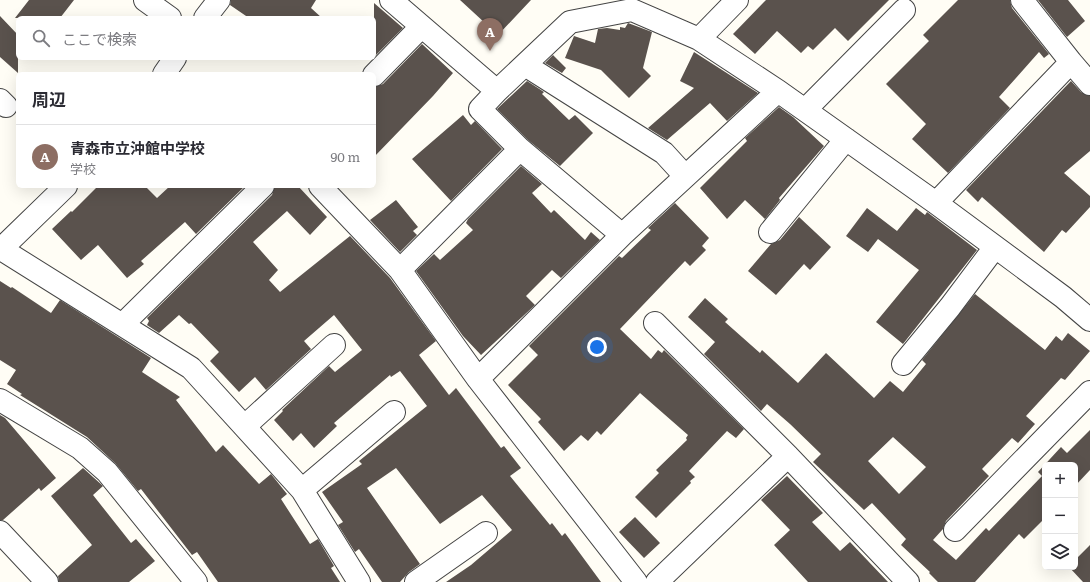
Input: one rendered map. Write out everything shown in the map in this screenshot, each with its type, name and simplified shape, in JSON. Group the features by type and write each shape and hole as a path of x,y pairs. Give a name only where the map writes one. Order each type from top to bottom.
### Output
{"street":[{"path":"145,0 167,16"},
{"path":"207,16 219,0"},
{"path":"391,0 497,91"},
{"path":"699,39 736,0"},
{"path":"1022,0 1090,84"},
{"path":"622,235 520,149 480,109 570,22 632,10 699,39 778,91 936,203 1090,320"},
{"path":"805,110 904,10"},
{"path":"376,73 421,27"},
{"path":"166,72 174,60"},
{"path":"936,203 1071,62"},
{"path":"525,65 664,153 685,176"},
{"path":"478,379 622,235 778,91"},
{"path":"770,232 846,139"},
{"path":"400,270 520,149"},
{"path":"64,188 1,248 192,368 302,490 359,582"},
{"path":"123,324 261,188"},
{"path":"322,188 400,270 478,379 636,582"},
{"path":"904,364 950,307 995,247"},
{"path":"654,323 788,456 903,580"},
{"path":"244,426 334,345"},
{"path":"955,530 1090,392"},
{"path":"0,400 80,448 107,472 196,582"},
{"path":"302,490 394,412"},
{"path":"657,582 788,456"},
{"path":"0,532 46,582"},
{"path":"416,582 486,533"}],"building":[{"path":"29,0 74,0 62,16 17,16"},
{"path":"231,0 316,0 311,8 320,16 246,16 230,5"},
{"path":"460,0 531,0 498,35"},
{"path":"766,0 889,0 848,41 835,28 813,50 808,46 801,53 777,31 755,54 733,34"},
{"path":"958,0 1010,0 1012,8 1049,54 1044,58 1039,52 999,97 1010,108 948,173 912,139 926,124 886,84 929,41 923,35"},
{"path":"1038,0 1068,0 1085,21 1067,37"},
{"path":"374,3 403,28 376,55 376,16 374,16"},
{"path":"0,16 16,33 16,60 18,60 18,72 0,57"},
{"path":"628,23 652,32 643,68 651,76 629,98 601,70 565,58 574,36 595,43 598,29 607,28 620,30 620,27 625,28"},
{"path":"422,44 453,73 376,155 376,86 383,84"},
{"path":"694,52 758,93 727,121 710,103 667,140 648,128 694,88 680,81"},
{"path":"553,55 566,68 562,73 545,63"},
{"path":"527,81 544,92 542,94 569,120 575,115 593,133 560,166 528,140 497,109"},
{"path":"1071,81 1081,92 1090,96 1090,151 1064,173 1090,196 1090,207 1066,233 1062,230 1044,252 982,197 978,202 966,190"},
{"path":"779,107 793,117 824,146 779,198 780,200 765,219 745,200 727,219 700,188 747,141 745,138"},
{"path":"463,115 471,125 475,121 502,149 451,201 412,159"},
{"path":"521,166 542,184 532,193 551,213 554,210 585,240 591,232 600,240 561,278 552,270 526,296 535,305 481,355 463,336 416,271 434,254 440,260 473,230 466,223 468,219"},
{"path":"96,188 147,188 157,198 168,188 243,188 196,234 185,222 141,261 144,264 127,278 98,245 81,260 52,229 71,211 72,212"},
{"path":"274,188 300,188 327,217 310,235 287,211 253,242 278,270 269,280 280,292 350,236 390,278 436,341 419,355 449,395 456,388 501,448 504,446 521,468 510,476 550,525 552,523 562,536 565,533 601,582 446,582 471,565 512,530 482,495 440,524 396,468 367,488 420,564 409,572 400,582 382,582 359,549 355,552 338,525 343,522 322,492 362,464 359,461 427,406 400,371 391,377 390,375 334,423 337,426 314,448 301,433 293,441 274,420 283,411 282,410 329,366 335,372 362,350 334,315 304,341 311,349 266,390 255,377 239,392 210,361 219,352 191,323 189,324 179,315 159,333 147,325 149,321 147,318 272,195"},
{"path":"396,200 418,227 413,231 417,235 400,252 370,220"},
{"path":"675,203 709,238 702,246 706,250 690,266 685,261 620,329 651,359 658,350 662,353 664,350 744,429 736,438 727,431 689,471 695,477 690,481 691,483 656,518 635,497 659,473 656,470 687,440 686,438 688,435 640,393 601,435 597,431 588,441 581,435 564,451 538,422 541,419 508,385 538,355 529,346 619,256 622,258 651,230 648,228"},
{"path":"867,208 897,231 916,208 925,215 927,212 977,250 903,344 876,322 919,270 878,239 868,252 846,236"},
{"path":"799,217 831,247 810,270 804,264 776,295 748,271 771,244 780,240"},
{"path":"0,281 11,288 12,287 51,313 60,300 151,358 142,372 180,397 176,400 216,452 223,445 259,484 271,474 287,494 281,499 310,544 318,539 334,566 331,568 340,582 218,582 197,552 192,555 141,489 138,491 115,463 87,437 20,395 22,394 7,384 16,370 0,360"},
{"path":"975,294 1045,350 1056,336 1062,341 1068,333 1090,351 1065,380 1061,378 1026,416 1035,424 1018,443 1012,438 982,469 989,476 946,521 943,529 933,540 956,560 986,528 989,531 1042,476 1042,521 1024,539 1019,534 975,582 938,582 929,573 930,572 901,545 906,539 872,503 864,510 813,462 821,454 767,404 761,411 704,354 715,342 688,317 705,298 728,319 725,322 760,353 762,350 798,383 826,353 874,398 890,381 903,392 926,364 922,360","holes":["893,437 926,467 899,494 868,461"]},
{"path":"0,415 5,418 56,478 41,491 39,488 3,520 0,520"},
{"path":"1090,430 1090,470 1078,483 1078,462 1047,462 1061,447 1067,453"},
{"path":"83,468 103,486 93,495 131,543 136,539 155,561 129,582 59,582 58,576 92,545 51,496"},
{"path":"1042,468 1042,476 1038,472"},
{"path":"787,476 823,513 812,522 840,551 850,542 888,582 808,582 774,545 790,530 761,500"},
{"path":"635,517 660,543 644,558 619,532"},
{"path":"1090,545 1090,582 1083,582 1072,570 1078,570 1078,557"}],"place":[{"name":"青森市立沖館中学校","path":"490,51"}]}
